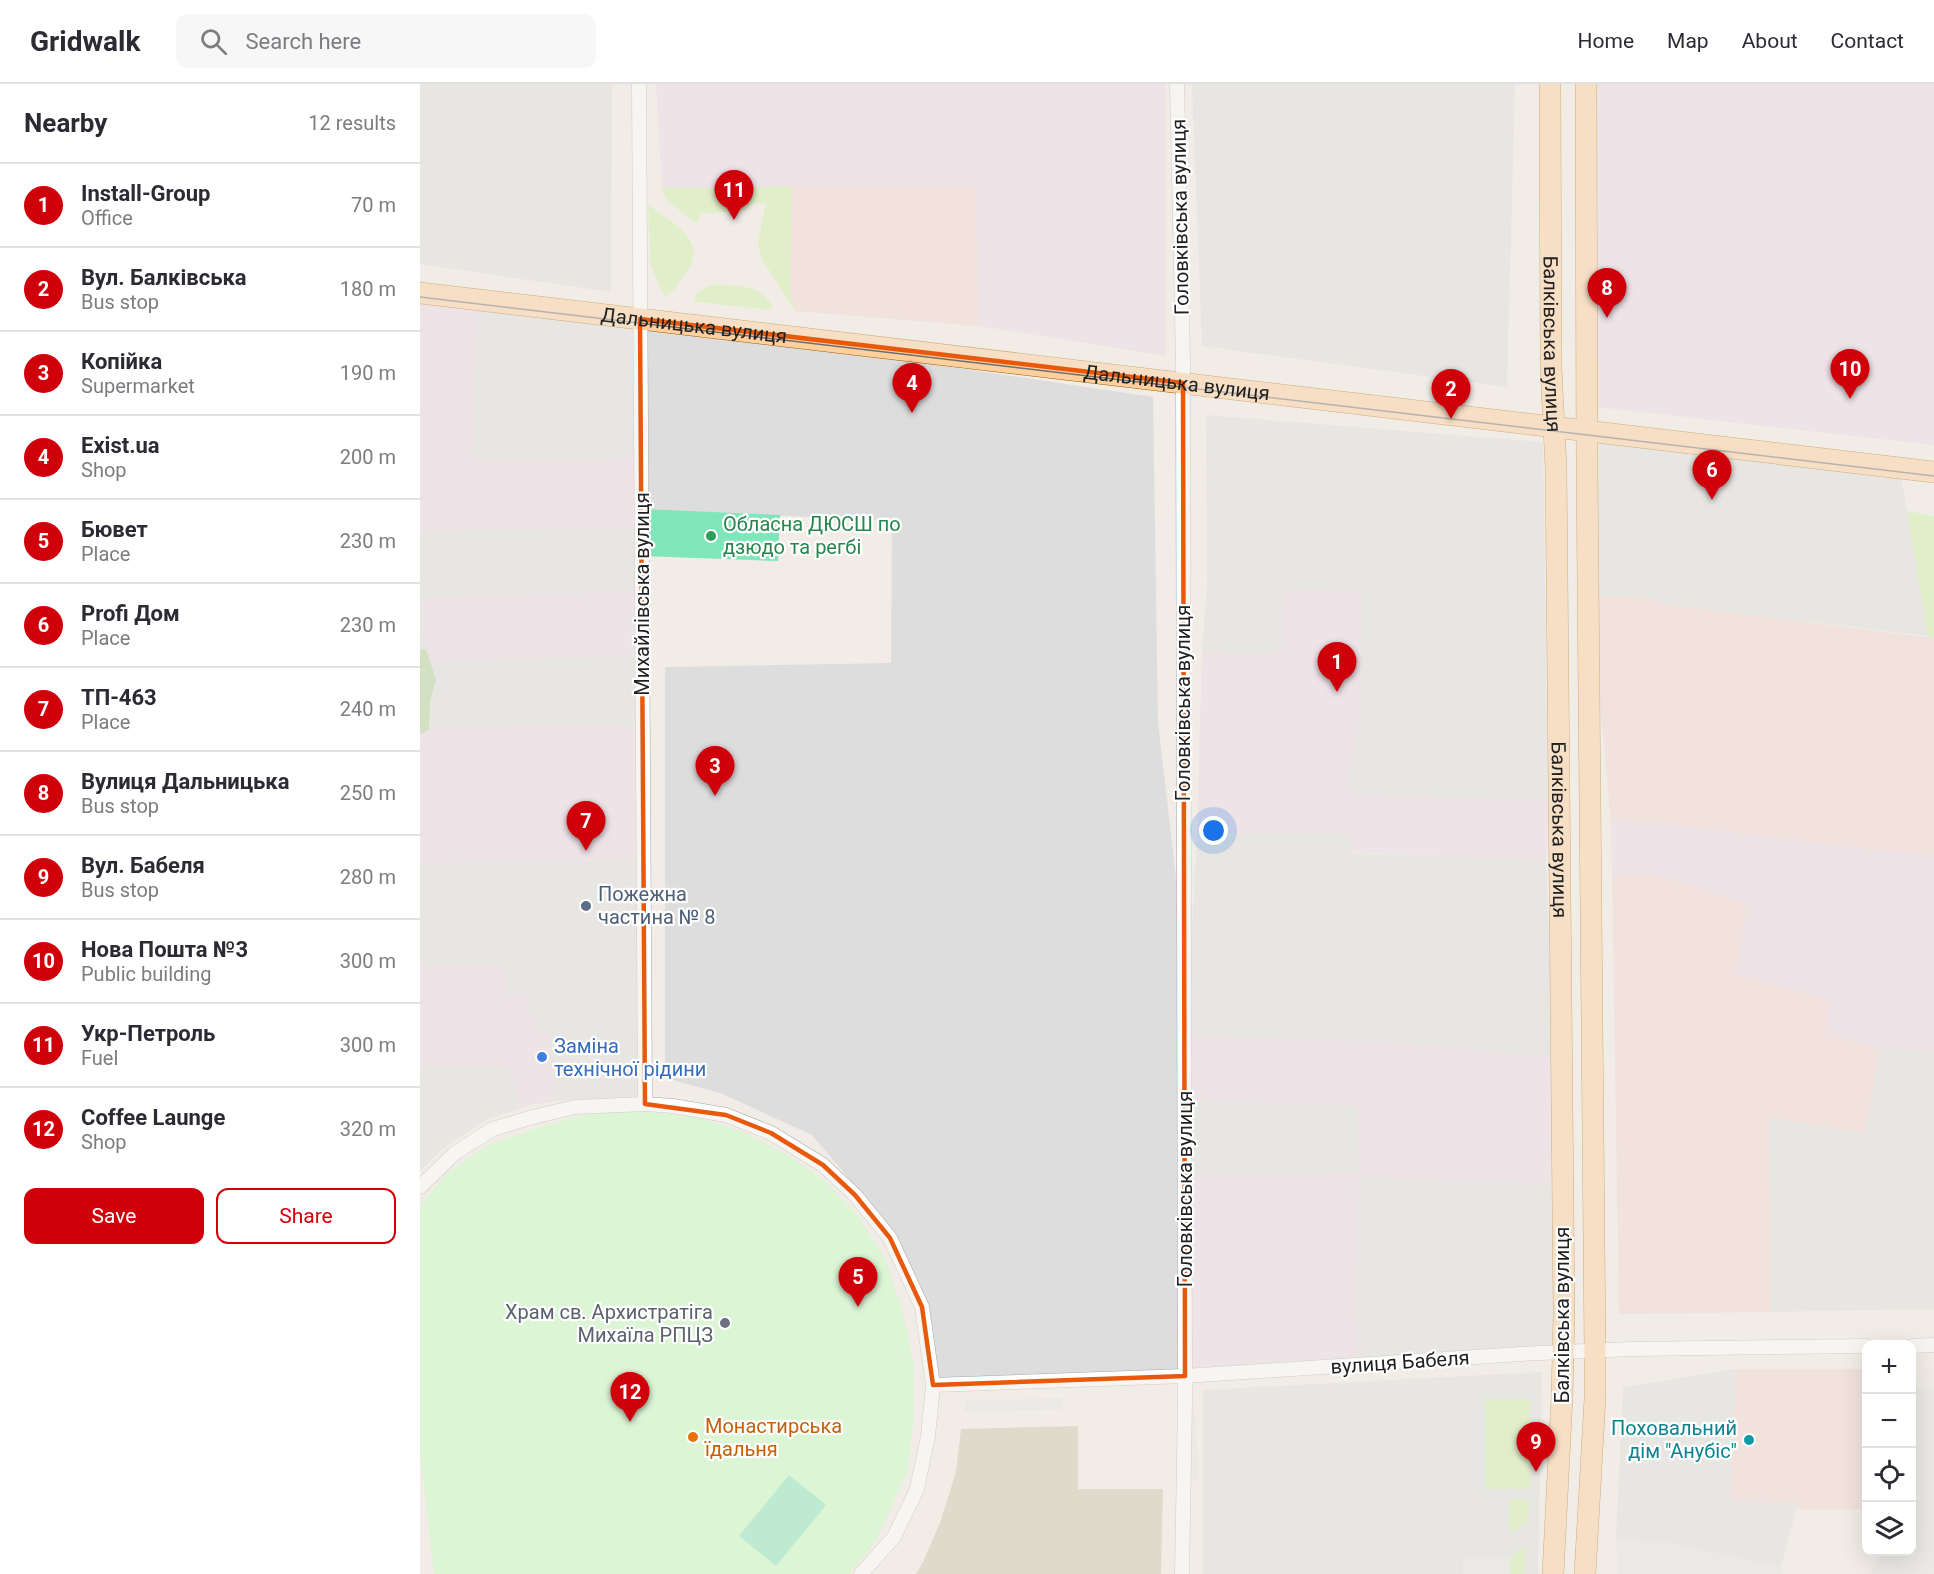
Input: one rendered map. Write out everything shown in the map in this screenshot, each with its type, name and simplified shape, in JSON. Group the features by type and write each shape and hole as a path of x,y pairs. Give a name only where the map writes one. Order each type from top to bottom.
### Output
{"main road":[{"name":"Балківська вулиця","path":"1550,84 1551,369 1556,468 1563,1352 1553,1574"},
{"name":"Балківська вулиця","path":"1585,1574 1595,1351 1586,84"},
{"name":"Дальницька вулиця","path":"420,293 1934,472"}],"street":[{"name":"Михайлівська вулиця","path":"639,84 645,1104"},
{"name":"Головківська вулиця","path":"1178,84 1182,383 1185,1376 1182,1574"},
{"path":"420,1187 455,1154 493,1129 575,1107 645,1104 726,1115 771,1133 823,1165 855,1195 890,1238 922,1307 933,1385 928,1436 916,1489 894,1537 861,1574"},
{"path":"1916,1346 1934,1345"},
{"name":"вулиця Бабеля","path":"933,1385 1185,1376 1563,1352 1862,1346"}],"highlighted area":[{"path":"640,319 1183,383 1185,1376 933,1385 922,1307 890,1238 855,1195 823,1165 771,1133 726,1115 645,1104"}],"shaded area":[{"path":"420,84 612,84 611,292 420,264"},
{"path":"656,84 1166,84 1166,356 979,326 976,186 662,188"},
{"path":"1192,84 1515,84 1507,387 1202,346"},
{"path":"1597,84 1934,84 1934,445 1596,407"},
{"path":"792,186 976,186 979,326 795,311 790,291"},
{"path":"420,297 478,303 474,396 475,460 639,459 640,527 420,532"},
{"path":"478,303 638,321 639,459 475,460 474,396"},
{"path":"643,321 1153,397 1158,722 1183,938 1184,1375 935,1383 923,1311 896,1234 812,1135 720,1093 665,1078 665,667 891,663 892,521 644,509"},
{"path":"1206,415 1543,442 1548,801 1351,794 1349,767 1359,729 1282,647 1266,655 1202,652 1207,585"},
{"path":"1599,442 1900,470 1928,636 1665,604 1650,598 1590,596"},
{"path":"640,527 640,592 423,598 425,663 641,656 640,725 420,728 420,532"},
{"path":"1284,589 1363,592 1359,729 1349,767 1351,794 1548,801 1546,860 1349,852 1350,835 1197,831 1202,652 1266,655 1282,648"},
{"path":"640,592 641,656 425,663 423,598"},
{"path":"1590,596 1650,598 1665,604 1934,638 1934,857 1927,854 1871,850 1666,824 1611,822"},
{"path":"640,725 640,860 420,863 420,728"},
{"path":"1611,822 1666,824 1871,850 1927,854 1934,857 1934,1052 1880,1048 1827,1033 1827,999 1736,974 1748,903 1662,876 1612,874"},
{"path":"1197,831 1350,835 1350,853 1546,860 1554,1058 1410,1044 1187,1035"},
{"path":"640,860 640,1099 574,1099 551,1102 550,1032 536,1032 528,1016 506,995 505,965 420,966 420,863"},
{"path":"1612,874 1662,876 1748,903 1736,974 1827,999 1828,1033 1880,1048 1866,1134 1769,1118 1771,1312 1619,1314"},
{"path":"505,965 506,995 528,995 528,1015 536,1015 536,1032 550,1032 551,1102 530,1105 521,1109 510,1071 504,1066 420,1067 420,966"},
{"path":"1187,1035 1410,1044 1554,1058 1551,1186 1536,1183 1410,1180 1359,1175 1356,1295 1358,1364 1188,1374 1186,1178 1359,1174 1358,1106 1187,1100"},
{"path":"1880,1048 1934,1052 1934,1309 1771,1312 1769,1118 1866,1134"},
{"path":"504,1066 510,1070 521,1109 487,1119 441,1150 420,1171 420,1067"},
{"path":"1187,1100 1359,1106 1536,1183 1551,1186 1558,1350 1358,1364 1356,1295 1359,1175 1186,1178"},
{"path":"1736,1369 1730,1501 1798,1503 1781,1567 1666,1542 1616,1540 1623,1387"},
{"path":"1736,1369 1862,1369 1862,1509 1796,1509 1797,1503 1730,1501"},
{"path":"1542,1372 1538,1574 1203,1574 1203,1390"},
{"path":"1916,1387 1934,1388 1934,1574 1870,1574 1880,1556 1916,1556"},
{"path":"1063,1398 1063,1409 965,1412 965,1401"},
{"path":"1188,1414 1196,1414 1198,1480 1190,1481"},
{"path":"1078,1426 1078,1489 1163,1489 1161,1574 916,1574 940,1523 956,1472 961,1429"},
{"path":"1616,1540 1666,1542 1781,1567 1782,1574 1618,1574"},
{"path":"1463,1558 1510,1558 1510,1574 1463,1574"}],"green space":[{"path":"792,186 790,291 795,311 762,259 758,244 766,203 752,204 744,211 701,213 696,224 665,198 662,188"},
{"path":"648,205 686,234 693,253 691,264 684,276 665,297 651,267"},
{"path":"711,285 753,289 767,298 772,306 771,309 697,302 694,299 699,291"},
{"name":"Обласна ДЮСШ по дзюдо та регбі","path":"644,509 780,515 778,561 642,556"},
{"path":"1907,511 1934,516 1934,638 1928,636"},
{"path":"426,649 436,680 430,701 429,730 420,734 420,650"},
{"path":"594,1112 655,1112 703,1119 745,1133 786,1154 825,1181 859,1217 886,1261 903,1314 914,1366 914,1417 907,1472 875,1542 849,1574 434,1574 420,1452 420,1206 447,1173 488,1145"},
{"path":"1485,1399 1530,1399 1530,1489 1485,1489"},
{"path":"789,1475 826,1505 776,1566 739,1536"},
{"path":"1509,1499 1529,1500 1528,1521 1509,1534"},
{"path":"1526,1545 1524,1574 1510,1574 1510,1558"}],"tram line":[{"path":"420,297 1934,476"}],"place":[{"name":"Укр-Петроль","path":"734,220"},
{"name":"Вулиця Дальницька","path":"1607,318"},
{"name":"Нова Пошта №3","path":"1850,399"},
{"name":"Exist.ua","path":"912,413"},
{"name":"Вул. Балківська","path":"1451,419"},
{"name":"Profi Дом","path":"1712,500"},
{"name":"Обласна ДЮСШ по дзюдо та регбі","path":"711,536"},
{"name":"Install-Group","path":"1337,692"},
{"name":"Копійка","path":"715,796"},
{"name":"ТП-463","path":"586,851"},
{"name":"Пожежна частина № 8","path":"586,906"},
{"name":"Заміна технічної рідини","path":"542,1057"},
{"name":"Бювет","path":"858,1307"},
{"name":"Храм св. Архистратіга Михаїла РПЦЗ","path":"725,1323"},
{"name":"Coffee Launge","path":"630,1422"},
{"name":"Монастирська їдальня","path":"693,1437"},
{"name":"Поховальний дім \"Анубіс\"","path":"1749,1440"},
{"name":"Вул. Бабеля","path":"1536,1472"}]}
